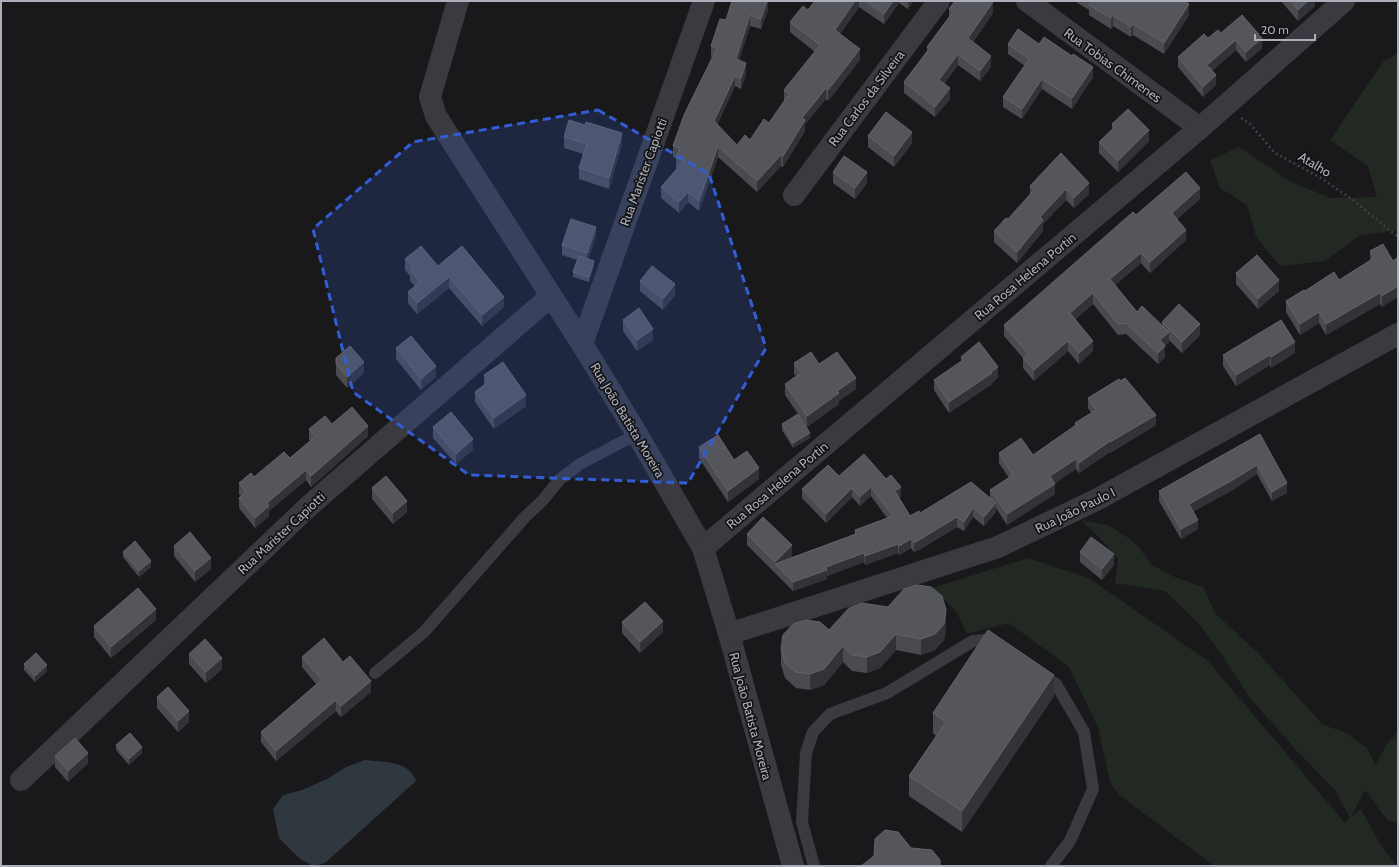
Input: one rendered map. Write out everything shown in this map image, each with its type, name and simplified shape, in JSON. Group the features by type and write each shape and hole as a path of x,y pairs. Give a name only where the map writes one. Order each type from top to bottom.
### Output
{"street":[{"name":"Rua João Batista Moreira","path":"458,1 430,97 432,107 436,116 582,344 637,434 703,548 729,634 792,866"},
{"name":"Rua Marister Capiotti","path":"582,344 704,1"},
{"name":"Rua Carlos da Silveira","path":"794,195 939,1"},
{"name":"Rua Tobias Chimenes","path":"1027,1 1200,128"},
{"name":"Rua Rosa Helena Portin","path":"703,548 1200,128 1344,1"},
{"name":"Rua Marister Capiotti","path":"21,780 309,506 551,296"},
{"name":"Rua João Paulo I","path":"729,634 998,547 1096,500 1398,334"}],"lane":[{"path":"375,673 424,632 525,517 543,500 560,479 580,464 637,434"},
{"path":"814,866 802,822 806,753 814,732 830,714 887,693 973,641 985,640 996,642 1008,651"},
{"path":"1032,668 1056,684 1084,732 1093,789 1070,841 1051,866"}],"path":[{"name":"Atalho","path":"1224,107 1249,123 1275,153 1321,178 1359,205 1398,237"}],"highlighted area":[{"path":"598,110 709,174 766,348 688,483 469,475 353,392 313,229 413,142"}],"shaded area":[{"path":"1398,53 1398,230 1359,236 1325,261 1280,266 1256,237 1247,205 1220,188 1210,160 1239,147 1291,182 1331,198 1377,197 1368,166 1330,140 1383,62"},
{"path":"1081,520 1108,525 1137,545 1151,564 1172,576 1203,587 1215,613 1260,655 1323,725 1344,732 1368,749 1375,765 1387,744 1398,732 1398,823 1387,820 1365,790 1351,817 1361,809 1380,844 1397,866 1214,866 1119,795 1110,782 1098,727 1069,667 1009,623 967,634 956,611 932,588 1028,558 1089,578 1208,661 1345,823 1350,818 1335,790 1297,751 1250,698 1201,626 1165,591 1115,583 1118,559 1102,540"},
{"path":"365,760 387,762 402,766 413,774 416,781 325,863 313,866 299,858 279,838 273,809 283,795 302,790 327,779 346,767"}],"building":[{"path":"732,1 767,1 761,19 750,15 736,59 746,63 741,78 735,76 714,121 737,145 745,135 750,140 764,119 769,123 789,94 784,90 820,45 790,22 803,6 808,10 815,1 855,1 835,30 860,49 828,90 826,88 802,118 805,120 783,156 781,155 757,181 718,146 699,201 688,192 679,202 661,187 684,161 676,158 680,148 673,146 684,115 717,48 711,46 720,19 726,20"},
{"path":"866,1 893,1 884,14"},
{"path":"955,1 993,2 968,38 991,56 980,71 958,54 939,80 950,88 935,107 904,82 929,49 927,47 953,12 949,9"},
{"path":"1091,1 1185,1 1189,4 1164,43 1133,24 1131,27 1113,15 1111,18 1089,5"},
{"path":"1291,1 1308,1 1298,10"},
{"path":"1242,15 1262,38 1246,52 1236,40 1207,65 1216,75 1203,87 1178,57 1204,34 1208,38 1218,30 1221,33"},
{"path":"1018,29 1039,44 1044,37 1072,56 1073,54 1093,67 1072,98 1042,79 1022,109 1003,97 1029,59 1008,44"},
{"path":"1128,109 1149,130 1118,161 1099,142 1115,127 1112,124"},
{"path":"886,112 912,132 894,156 868,136"},
{"path":"569,120 585,125 586,122 622,133 609,178 579,168 587,144 564,137"},
{"path":"1061,153 1089,183 1074,198 1066,189 1040,217 1043,220 1017,252 994,231 1006,218 1008,219 1034,190 1030,186"},
{"path":"844,156 867,172 855,188 833,172"},
{"path":"1186,172 1200,188 1172,213 1186,230 1150,262 1141,253 1110,279 1137,312 1142,306 1169,332 1160,340 1165,346 1158,353 1126,323 1118,324 1093,293 1070,313 1093,341 1079,353 1068,341 1034,370 1023,358 1028,354 1004,325 1133,212 1136,215"},
{"path":"571,219 596,227 587,253 562,245"},
{"path":"1383,244 1393,261 1398,257 1398,286 1382,296 1380,293 1326,324 1319,312 1300,324 1286,301 1304,290 1305,291 1334,272 1339,280 1374,258 1370,251"},
{"path":"421,246 438,266 462,246 504,297 482,315 449,277 417,303 408,292 420,282 410,270 413,268 405,259"},
{"path":"1257,255 1279,280 1258,299 1236,273"},
{"path":"579,256 594,261 589,277 573,272"},
{"path":"652,266 675,284 663,299 640,281"},
{"path":"1179,304 1200,324 1182,342 1162,322"},
{"path":"639,308 653,329 637,340 623,320"},
{"path":"1281,320 1295,342 1271,357 1270,355 1236,375 1223,355"},
{"path":"411,336 436,366 421,379 396,348"},
{"path":"979,342 998,367 991,372 992,373 949,402 934,380 963,360 961,357"},
{"path":"350,346 364,362 347,377 336,364 336,358"},
{"path":"811,352 819,364 837,352 856,378 837,391 839,393 807,416 785,384 801,373 794,363"},
{"path":"503,362 526,395 494,418 475,392 488,382 484,375"},
{"path":"1125,378 1156,415 1110,441 1079,463 1076,459 1050,476 1055,484 1007,514 990,490 1013,475 999,453 1021,438 1033,455 1076,425 1075,423 1096,410 1088,398 1119,379 1120,381"},
{"path":"352,407 368,426 311,476 306,470 267,503 269,506 255,518 239,498 246,492 239,483 251,473 254,477 284,452 290,458 315,437 309,429 325,416 332,424"},
{"path":"451,412 473,439 456,454 433,427"},
{"path":"798,414 810,433 793,443 782,424"},
{"path":"1260,434 1287,483 1272,492 1257,465 1189,504 1198,520 1181,529 1159,491"},
{"path":"718,435 734,460 747,451 759,468 728,491 699,447"},
{"path":"864,454 886,479 891,475 901,487 895,491 910,516 919,511 920,513 971,482 996,503 984,517 973,508 964,522 957,517 914,543 911,539 899,546 898,544 865,556 864,553 826,567 827,570 793,582 775,564 856,534 855,530 893,516 871,487 860,497 852,488 826,514 802,489 828,465 839,476"},
{"path":"386,476 407,501 393,513 372,488"},
{"path":"763,517 792,545 775,562 747,534"},
{"path":"190,532 211,558 195,571 174,546"},
{"path":"1091,537 1114,554 1102,569 1080,552"},
{"path":"135,541 151,561 139,571 123,552"},
{"path":"917,585 931,587 942,596 946,610 944,624 935,634 921,639 896,634 880,652 867,657 852,655 843,646 824,669 810,674 796,672 785,663 781,649 783,635 793,624 806,620 820,622 829,630 849,608 862,603 888,607 904,589"},
{"path":"138,588 156,609 111,647 94,626"},
{"path":"645,602 663,621 640,642 622,622"},
{"path":"988,630 1054,675 962,811 909,776 946,722 933,713"},
{"path":"324,638 343,662 350,656 371,681 341,706 336,700 276,751 261,732 322,680 302,657"},
{"path":"205,639 222,658 206,672 189,654"},
{"path":"36,653 47,665 35,676 24,664"},
{"path":"168,687 189,711 178,721 157,697"},
{"path":"130,733 142,747 129,759 116,745"},
{"path":"75,738 88,753 68,771 55,756"},
{"path":"885,830 898,832 911,848 932,850 940,860 940,866 861,866 874,856 875,839"}]}
